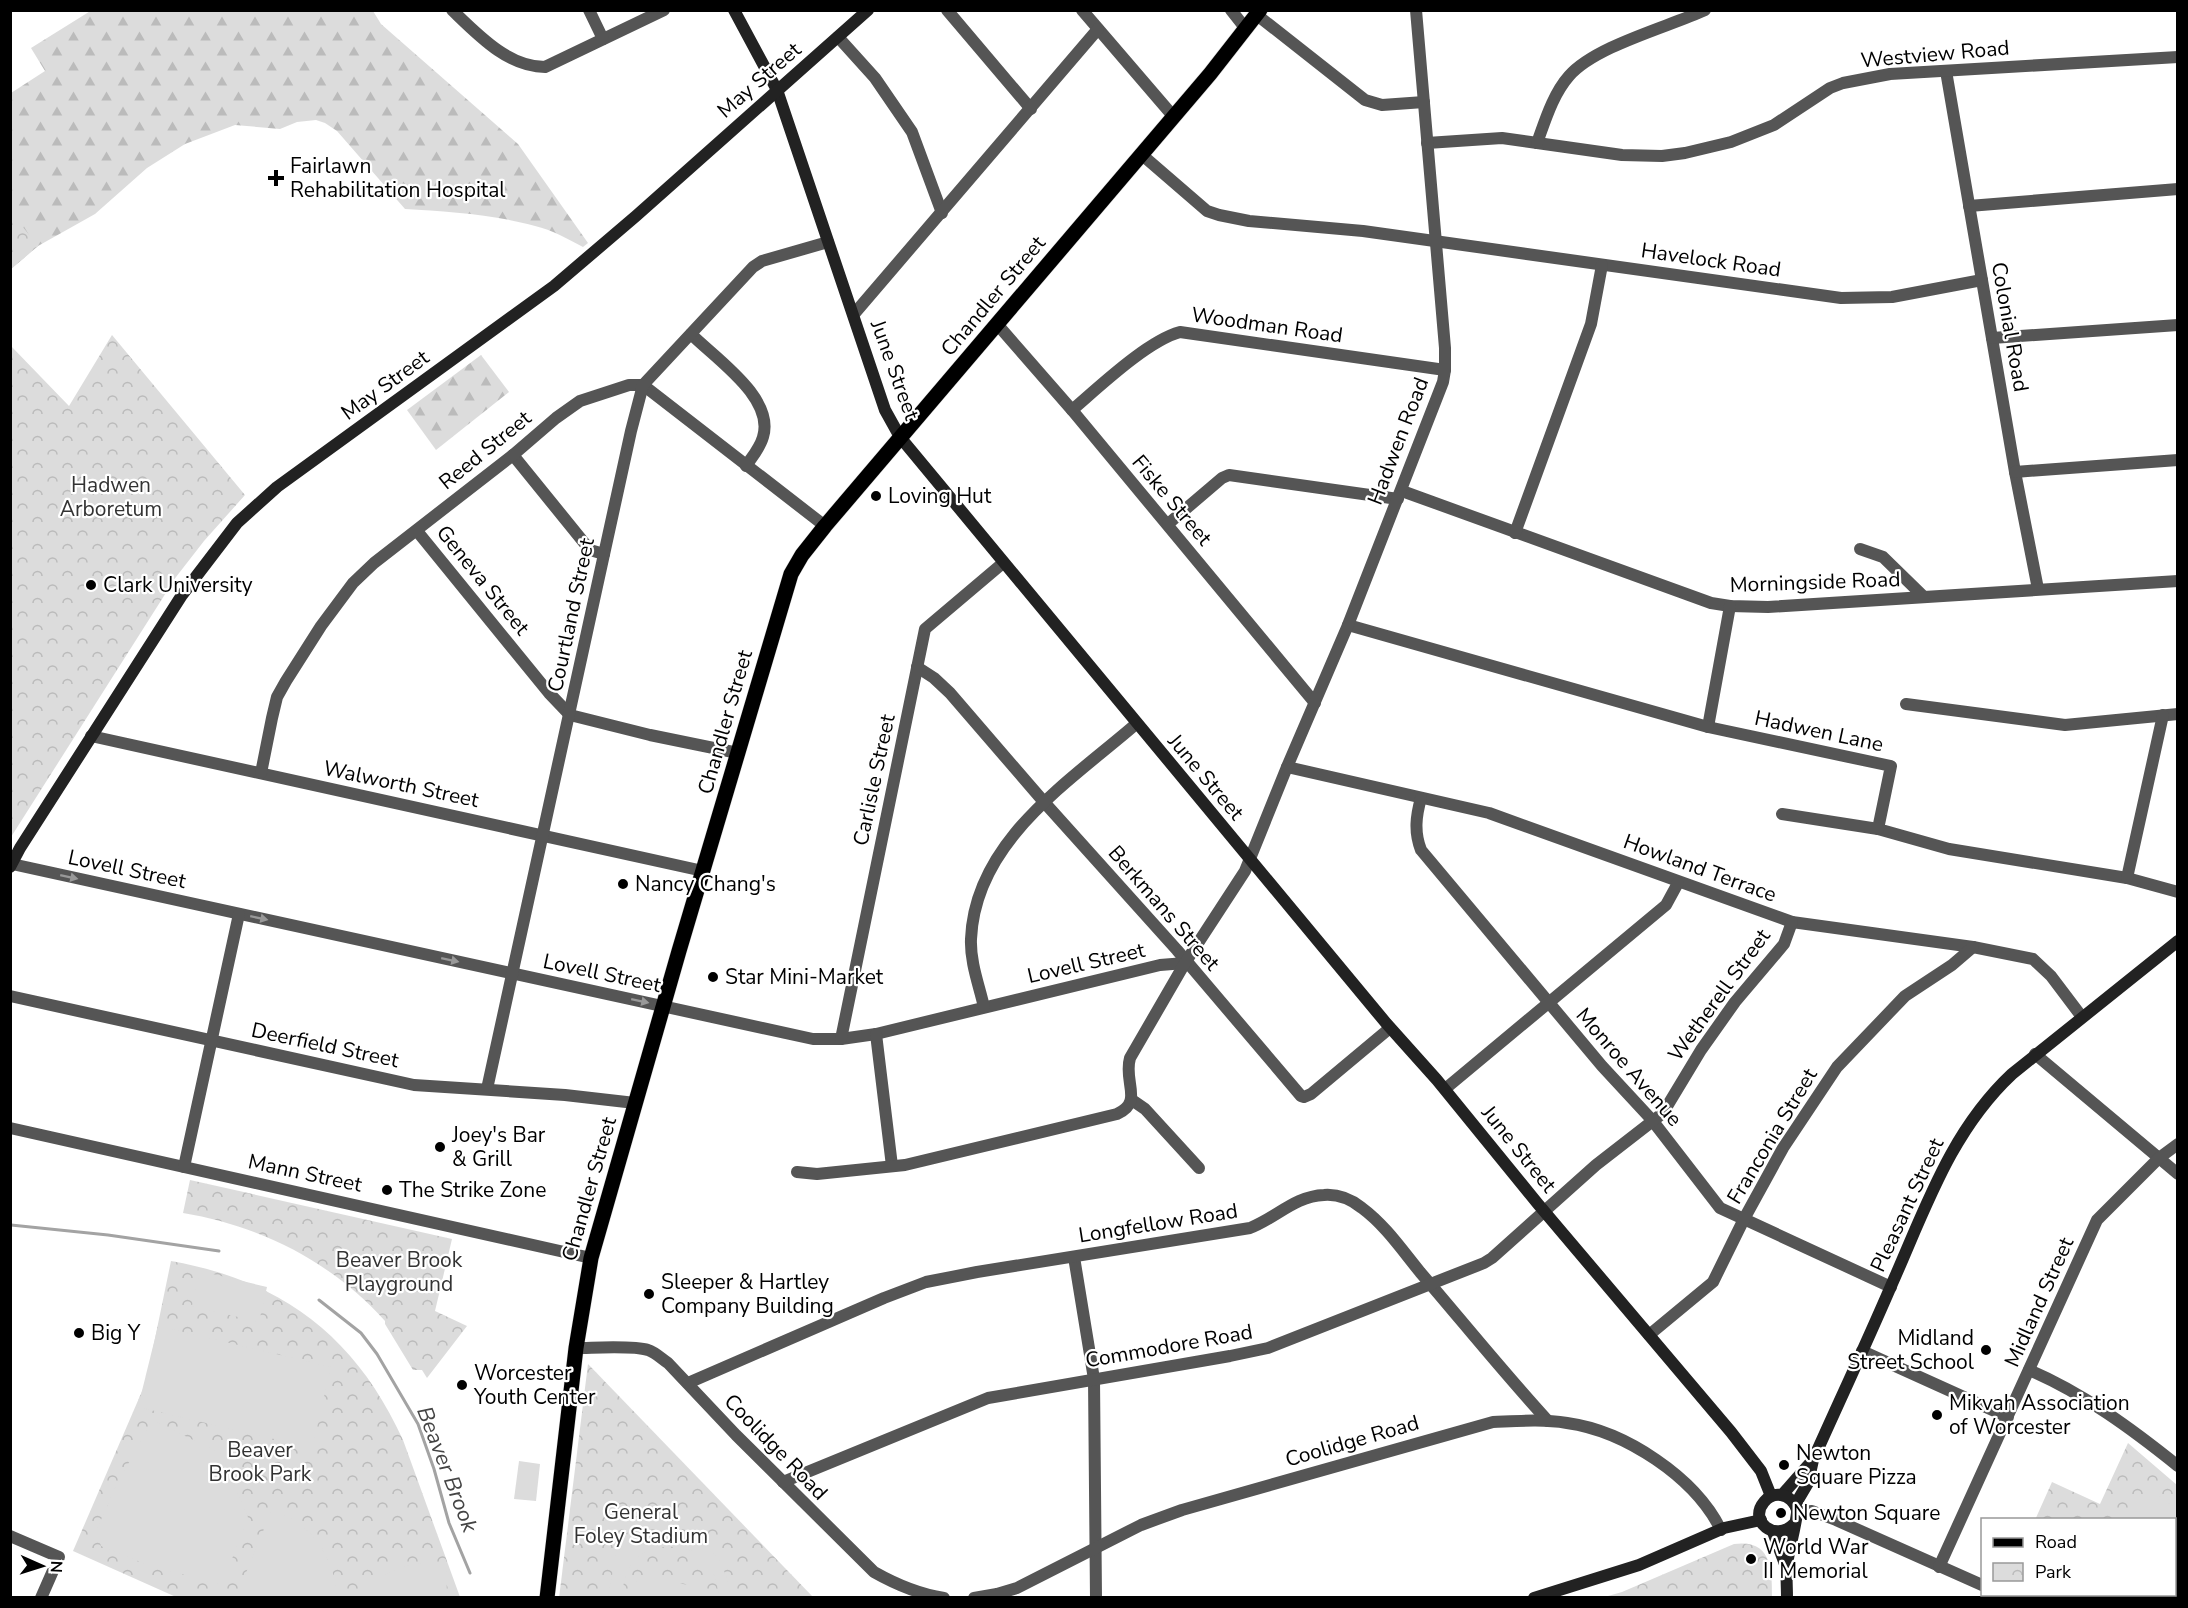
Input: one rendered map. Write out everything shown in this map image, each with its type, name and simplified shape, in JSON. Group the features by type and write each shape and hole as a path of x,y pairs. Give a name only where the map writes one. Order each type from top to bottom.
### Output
{"main road":[{"name":"Chandler Street","path":"547,1598 576,1348 591,1258 791,574 802,555 825,526 1259,13"}],"street":[{"path":"452,10 507,57 532,67 552,65 664,10"},
{"path":"589,10 603,39"},
{"name":"June Street","path":"734,10 777,90 885,410 900,437 1136,724 1731,1432 1777,1496"},
{"name":"May Street","path":"11,865 182,595 247,513 277,487 554,285 636,216 868,10"},
{"path":"947,10 1031,109"},
{"path":"1082,10 1173,116"},
{"path":"1231,10 1246,29"},
{"name":"Hadwen Road","path":"1132,1100 1128,1073 1130,1058 1185,963 1245,871 1400,495 1439,392 1445,370 1416,10"},
{"path":"1537,142 1544,122 1567,78 1582,63 1626,42 1706,10"},
{"path":"1259,13 1365,99 1382,105 1424,102"},
{"path":"854,314 1098,29"},
{"path":"838,37 875,78 912,132 942,213"},
{"name":"Westview Road","path":"1427,143 1489,138 1537,142 1631,156 1662,156 1699,151 1731,142 1774,125 1830,88 1843,83 1890,74 2178,57"},
{"name":"Colonial Road","path":"1946,71 2015,472 2038,590"},
{"name":"Havelock Road","path":"1141,154 1194,202 1219,215 1249,221 1351,230 1857,299 1892,297 1982,280"},
{"path":"1969,206 2178,189"},
{"path":"825,526 643,385 753,267 762,261 828,242"},
{"path":"1515,532 1591,324 1602,265"},
{"name":"Fiske Street","path":"997,324 1168,524 1315,703"},
{"path":"1992,338 2178,325"},
{"name":"Woodman Road","path":"1072,410 1152,345 1167,335 1180,332 1445,370"},
{"path":"691,334 757,399 765,422 764,436 746,466"},
{"name":"Reed Street","path":"261,773 277,697 302,656 353,583 374,563 580,401 630,385 643,385"},
{"name":"Courtland Street","path":"487,1089 643,385"},
{"path":"513,454 590,550 604,554"},
{"path":"2015,472 2178,460"},
{"name":"Morningside Road","path":"1168,524 1222,478 1229,475 1400,495 1515,532 1711,603 1730,606 1768,607 2178,580"},
{"name":"Geneva Street","path":"417,531 570,716"},
{"path":"1860,549 1883,557 1924,597"},
{"name":"Carlisle Street","path":"841,1039 925,629 1003,562"},
{"path":"1348,625 1708,727 1730,606"},
{"name":"Berkmans Street","path":"917,667 934,678 950,693 1304,1097 1390,1028"},
{"path":"1906,705 2065,725 2178,714"},
{"path":"2127,878 2163,715"},
{"path":"570,716 738,753"},
{"path":"984,1006 973,963 971,941 978,898 986,877 999,854 1044,802 1136,724"},
{"name":"Hadwen Lane","path":"1708,727 1891,766 1878,829"},
{"name":"Walworth Street","path":"91,736 703,871"},
{"name":"Howland Terrace","path":"1287,766 1499,816 1678,883 1792,922 1973,947 2033,959 2051,976 2082,1017"},
{"name":"Monroe Avenue","path":"1421,798 1416,826 1416,837 1421,850 1548,1003 1652,1120 1720,1208 1891,1287"},
{"path":"1782,814 1878,829 1949,849 2127,878 2178,892"},
{"name":"Lovell Street","path":"11,865 801,1037 841,1039 876,1034 1160,965 1185,963"},
{"path":"1445,1089 1666,905 1678,883"},
{"path":"184,1167 239,914"},
{"name":"Wetherell Street","path":"1545,1211 1596,1165 1663,1113 1701,1050 1735,1002 1784,944 1792,922"},
{"name":"Pleasant Street","path":"1786,1568 1796,1514 1808,1483 1813,1460 1938,1176 1959,1140 1996,1090 2035,1054 2178,941"},
{"name":"Franconia Street","path":"1649,1335 1713,1282 1783,1148 1837,1067 1905,996 1952,965 1973,947"},
{"name":"Deerfield Street","path":"10,996 414,1085 487,1089 635,1103"},
{"path":"876,1034 892,1166"},
{"path":"2035,1054 2178,1174"},
{"path":"796,1172 817,1174 905,1165 1117,1114 1124,1110 1132,1100 1145,1109 1199,1168"},
{"name":"Mann Street","path":"10,1128 591,1258"},
{"name":"Midland Street","path":"1939,1567 2097,1220 2159,1158 2178,1143"},
{"name":"Longfellow Road","path":"688,1383 926,1282 1250,1228 1268,1221 1296,1201 1325,1195 1349,1200 1364,1209 1380,1224 1548,1421"},
{"name":"Commodore Road","path":"783,1482 988,1398 1268,1348 1484,1263 1545,1211"},
{"path":"1074,1257 1094,1379 1096,1598"},
{"name":"Coolidge Road","path":"576,1348 635,1347 649,1350 668,1363 736,1435 874,1572 897,1585 924,1595 944,1598"},
{"path":"1862,1351 2008,1417"},
{"path":"2029,1370 2077,1394 2151,1444 2178,1466"},
{"name":"Coolidge Road","path":"975,1598 1009,1594 1142,1525 1182,1510 1493,1422 1548,1421 1576,1425 1635,1447 1656,1459 1696,1493 1714,1516 1721,1530"},
{"name":"Pleasant Street","path":"1777,1496 1813,1460"},
{"path":"1777,1496 1792,1500 1796,1514 1788,1530 1781,1532 1768,1529 1761,1521 1760,1515 1762,1504 1777,1496"},
{"path":"1796,1514 1812,1511 1836,1520 1981,1584"},
{"path":"1534,1598 1639,1565 1721,1530 1761,1521"},
{"path":"1773,1532 1786,1568 1787,1598"},
{"path":"10,1536 59,1557 41,1598"}],"green space":[{"path":"92,10 373,11 381,24 518,144 588,243 583,247 548,230 488,216 405,209 337,131 316,120 297,122 280,129 235,125 185,144 147,168 95,214 38,246 11,269 11,93 45,71 31,48"},
{"path":"11,212 38,246 10,269"},
{"name":"Hadwen Arboretum","path":"112,335 245,495 176,577 11,837 11,346 69,406"},
{"path":"481,355 509,392 436,450 407,410"},
{"name":"Beaver Brook Playground","path":"190,1180 452,1239 435,1311 467,1326 427,1378 422,1370 413,1370 385,1321 342,1281 318,1264 267,1237 212,1219 183,1213"},
{"name":"Beaver Brook Park","path":"171,1261 211,1270 248,1283 281,1299 311,1319 338,1343 363,1371 403,1440 460,1597 176,1597 73,1551 146,1382"},
{"path":"200,1271 267,1287 259,1322 192,1306"},
{"path":"158,1326 331,1367 312,1448 138,1407"},
{"name":"General Foley Stadium","path":"588,1364 813,1597 559,1598"},
{"path":"152,1420 220,1453 248,1517 222,1585 148,1565 101,1546 96,1531 115,1488"},
{"path":"2128,1443 2177,1485 2177,1597 2044,1598 2040,1596 2176,1596 2176,1518 2036,1518 2052,1482 2100,1504"},
{"path":"519,1461 540,1464 536,1501 514,1499"},
{"path":"2150,1489 2177,1510 2177,1597 2093,1597 2176,1596 2176,1518 2126,1518"},
{"path":"271,1512 298,1523 318,1543 331,1569 337,1597 236,1597"},
{"name":"General Foley Stadium","path":"620,1533 648,1538 680,1534 701,1541 722,1565 730,1597 719,1597 714,1575 704,1559 687,1549 665,1547 649,1550 639,1556 627,1572 621,1597 608,1597"},
{"path":"1734,1544 1756,1546 1763,1551 1770,1567 1772,1597 1601,1598 1622,1592"},
{"path":"430,1562 446,1564 447,1597 358,1597 373,1582 390,1572 409,1565"},
{"path":"638,1575 708,1589 706,1597 633,1597"}],"waterway":[{"name":"Beaver Brook","path":"11,1225 108,1235 219,1251"},
{"name":"Beaver Brook","path":"319,1300 361,1333 377,1354 418,1424 434,1469 449,1523 470,1573"}],"place":[{"name":"Fairlawn Rehabilitation Hospital","path":"276,178"},
{"name":"Loving Hut","path":"876,496"},
{"name":"Clark University","path":"91,585"},
{"name":"Nancy Chang's","path":"623,884"},
{"name":"Star Mini-Market","path":"713,977"},
{"name":"Joey's Bar & Grill","path":"440,1147"},
{"name":"The Strike Zone","path":"387,1190"},
{"name":"Sleeper & Hartley Company Building","path":"649,1294"},
{"name":"Big Y","path":"79,1333"},
{"name":"Midland Street School","path":"1986,1350"},
{"name":"Worcester Youth Center","path":"462,1385"},
{"name":"Mikvah Association of Worcester","path":"1937,1415"},
{"name":"Newton Square Pizza","path":"1784,1465"},
{"name":"Newton Square","path":"1781,1513"},
{"name":"World War II Memorial","path":"1751,1559"}]}
